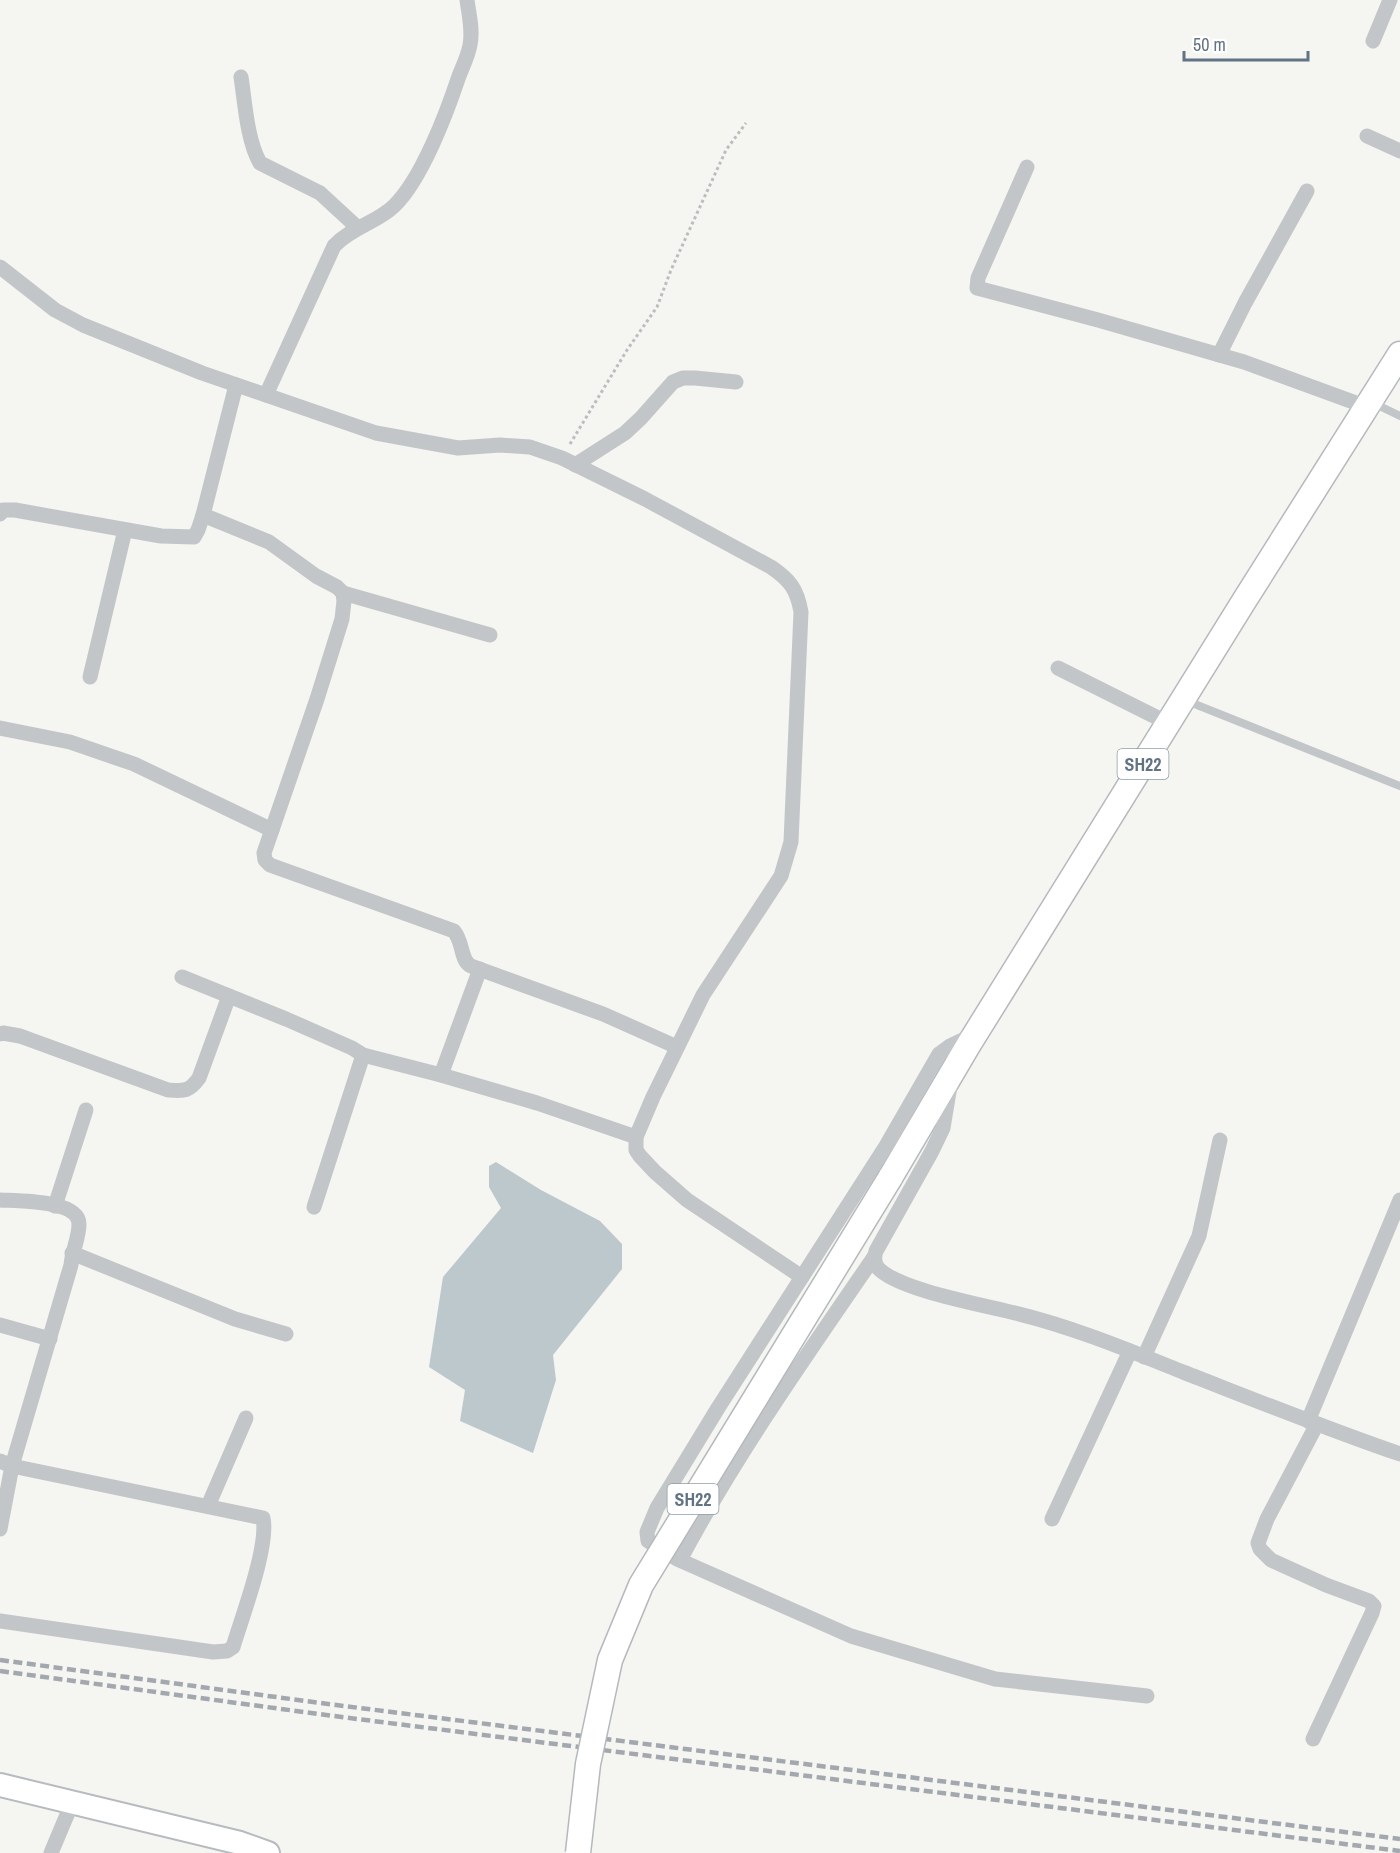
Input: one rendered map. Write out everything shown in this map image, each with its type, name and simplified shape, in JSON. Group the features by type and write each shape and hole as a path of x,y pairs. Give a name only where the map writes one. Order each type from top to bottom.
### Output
{"main road":[{"name":"SH22","path":"578,1853 588,1764 610,1660 641,1584 890,1178 976,1033 1400,354"}],"street":[{"path":"266,395 334,246 344,236 393,207 409,189 422,164 450,102 470,47 472,30 467,0"},
{"path":"1372,41 1390,0"},
{"path":"241,77 248,122 256,156 260,163 320,192 358,228"},
{"path":"1367,136 1400,151"},
{"path":"1027,167 978,278 977,288 1244,362 1368,404"},
{"path":"1219,355 1307,191"},
{"path":"0,267 55,310 83,325 191,369 376,434 458,448 500,445 530,447 569,462 645,499 771,567 787,578 798,597 801,612 791,842 787,860 782,876 703,995 653,1097 636,1137 636,1150 687,1200 802,1276"},
{"path":"569,462 624,433 641,418 673,382 683,378 695,378 736,382"},
{"path":"0,514 3,510 15,510 161,536 194,537 203,515 236,385"},
{"path":"203,515 269,542 316,576 337,587 344,601 342,619 264,854 265,860 270,865 454,931 462,945 467,964 603,1014 677,1047"},
{"path":"90,677 125,530"},
{"path":"342,593 490,635"},
{"path":"1058,668 1168,723"},
{"path":"0,728 70,742 134,764 272,830"},
{"path":"441,1075 480,969"},
{"path":"182,978 308,1029 363,1055 537,1103 636,1137"},
{"path":"0,1034 3,1032 20,1036 168,1090 184,1091 193,1087 199,1078 229,996"},
{"path":"976,1033 939,1054 886,1146 718,1408 657,1508 647,1532 648,1541 680,1560 851,1635 995,1679 1147,1696"},
{"path":"314,1207 363,1055"},
{"path":"680,1560 703,1518 792,1376 874,1257 880,1241 943,1128 951,1074"},
{"path":"55,1206 86,1110"},
{"path":"1052,1519 1199,1236 1220,1140"},
{"path":"0,1200 69,1209 77,1215 79,1221 71,1265 50,1339 6,1463 0,1529"},
{"path":"1313,1739 1374,1606 1369,1601 1326,1585 1272,1560 1258,1544 1267,1519 1313,1422 1400,1200"},
{"path":"72,1253 236,1319 286,1334"},
{"path":"874,1257 876,1266 884,1273 925,1291 1076,1330 1400,1454"},
{"path":"0,1325 50,1339"},
{"path":"208,1506 246,1418"},
{"path":"0,1621 213,1652 227,1651 232,1647 236,1637 258,1565 265,1528 262,1518 6,1463"},
{"path":"0,1785 238,1848 268,1853"},
{"path":"51,1853 72,1803"}],"lane":[{"path":"1368,404 1400,416"},
{"path":"1183,699 1400,786"}],"path":[{"path":"569,462 627,350 657,307 670,270 726,150 746,123"}],"shaded area":[{"path":"496,1162 541,1190 600,1221 622,1244 622,1269 553,1355 556,1380 533,1453 460,1421 465,1390 429,1367 443,1277 501,1208 489,1187 489,1166"}],"railway":[{"path":"0,1660 328,1704 1400,1839"},
{"path":"0,1671 326,1715 1400,1851"}]}
